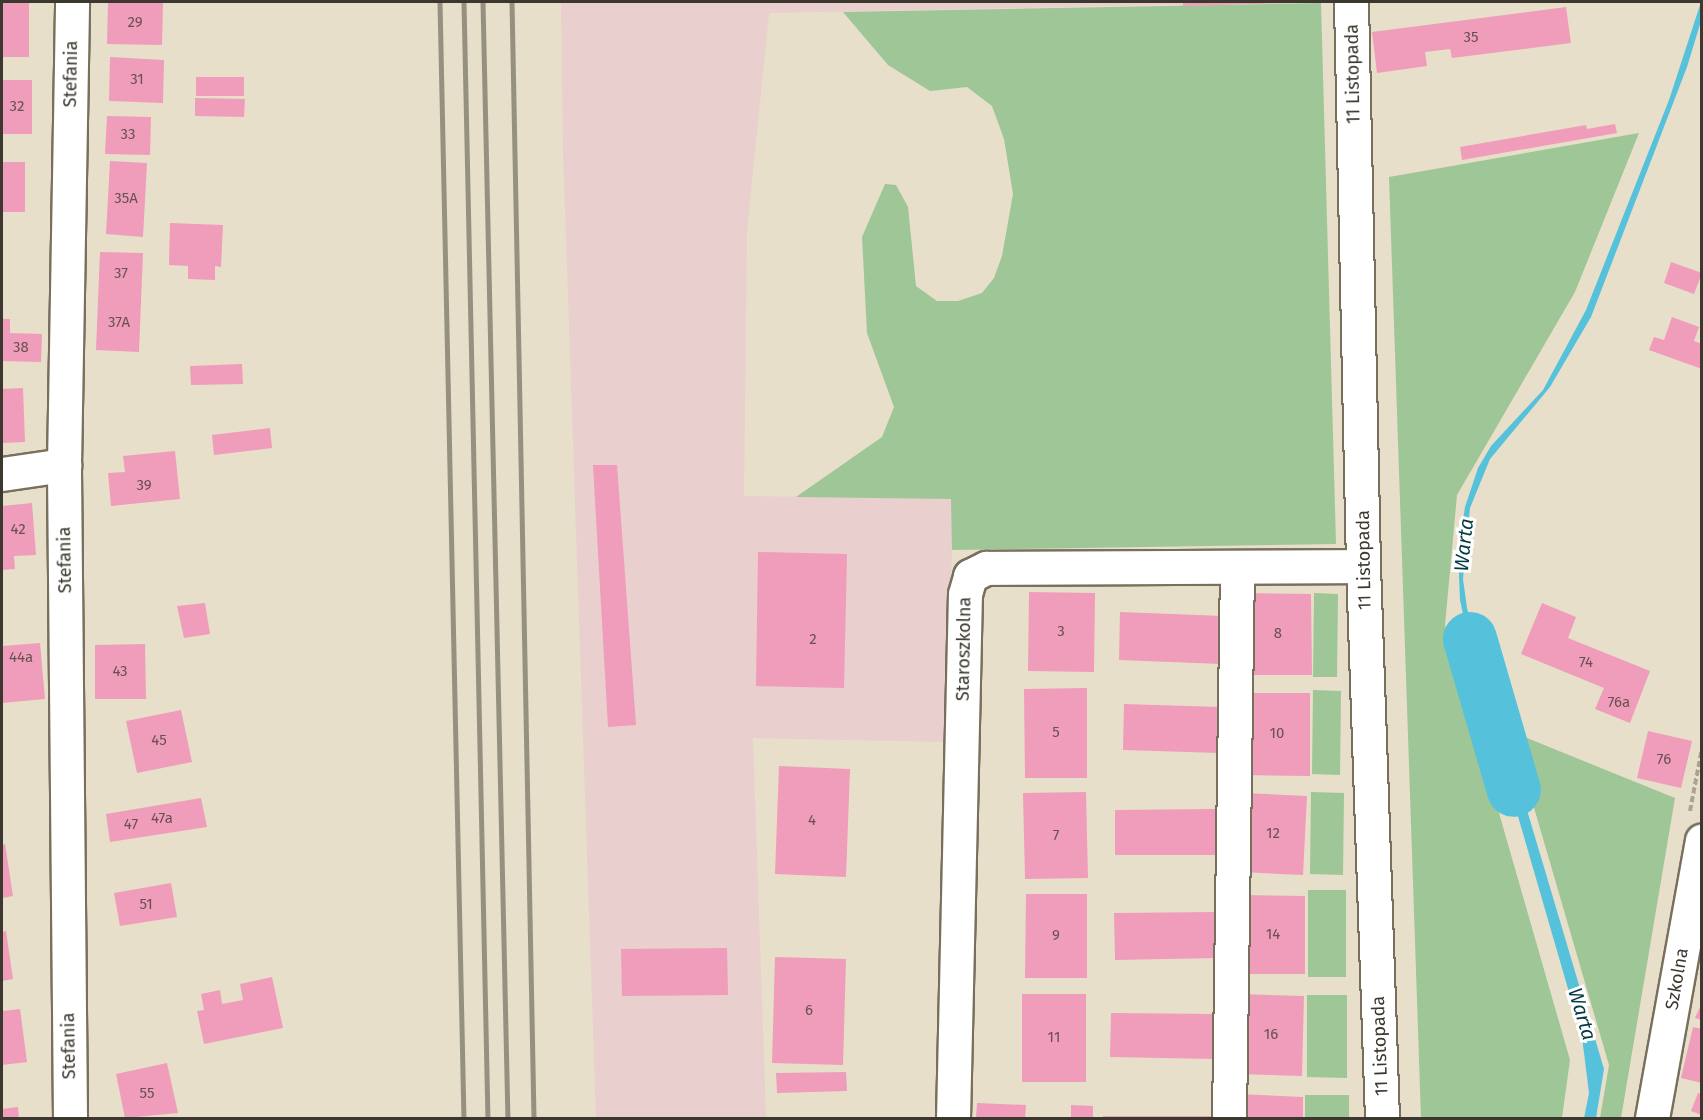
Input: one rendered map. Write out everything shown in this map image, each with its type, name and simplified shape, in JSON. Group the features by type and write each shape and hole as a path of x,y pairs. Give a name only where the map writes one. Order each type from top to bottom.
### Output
{"street":[{"name":"Stefania","path":"70,1119 64,465 72,2"},
{"name":"11 Listopada","path":"1351,2 1363,566 1382,1119"},
{"path":"2,474 64,465"},
{"name":"Staroszkolna","path":"953,1119 965,594 970,576 986,568 1237,569 1363,566"},
{"path":"1229,1119 1237,569"},
{"name":"Szkolna","path":"1652,1119 1701,840"}],"shaded area":[{"path":"561,2 1321,2 769,13 747,231 744,496 952,499 952,550 945,742 753,738 766,1118 596,1118 563,150"}],"green space":[{"path":"1321,3 1336,544 952,550 951,499 796,497 882,437 894,407 867,333 862,237 885,184 896,185 908,207 916,286 937,301 958,301 982,293 994,278 1002,256 1013,194 1004,139 992,106 967,87 930,91 888,65 843,12"},
{"path":"1639,133 1575,292 1457,495 1445,625 1570,1060 1562,1118 1421,1118 1389,177"},
{"path":"1314,593 1338,594 1337,677 1313,677"},
{"path":"1313,690 1341,691 1340,775 1312,774"},
{"path":"1512,732 1675,798 1621,1118 1600,1118 1609,1065"},
{"path":"1311,792 1344,793 1343,875 1310,874"},
{"path":"1308,890 1346,890 1346,977 1308,977"},
{"path":"1307,995 1347,995 1347,1078 1307,1077"},
{"path":"1305,1095 1349,1095 1349,1118 1305,1118"}],"water":[{"path":"1701,2 1701,21 1687,67 1591,317 1550,387 1490,459 1470,508 1463,579 1467,608 1495,709 1484,713 1460,600 1458,552 1465,507 1478,468 1491,446 1543,390 1586,310 1669,100"},
{"path":"1499,716 1604,1069 1596,1118 1584,1118 1589,1093 1582,1037 1513,799 1502,778 1494,776 1498,766 1487,721"}],"building":[{"path":"2,2 29,2 29,57 2,57"},
{"path":"108,2 163,2 162,45 107,44"},
{"path":"1183,2 1292,2 1292,3 1183,6"},
{"path":"1566,7 1571,43 1452,58 1450,49 1425,52 1427,66 1377,73 1372,32"},
{"path":"110,57 164,60 163,103 109,101"},
{"path":"196,77 244,77 244,96 196,96"},
{"path":"2,80 32,80 32,134 2,134"},
{"path":"195,98 245,99 244,117 195,116"},
{"path":"107,116 151,117 150,155 105,154"},
{"path":"1615,124 1617,133 1462,160 1460,147 1586,125 1587,129"},
{"path":"110,161 147,163 143,237 106,234"},
{"path":"2,162 25,162 25,212 2,212"},
{"path":"170,223 223,225 221,267 215,266 215,280 188,279 188,266 169,265"},
{"path":"100,252 143,253 139,352 96,350"},
{"path":"1671,262 1702,273 1694,294 1664,283"},
{"path":"1672,317 1699,327 1694,341 1702,344 1702,369 1649,350 1654,337 1664,340"},
{"path":"2,319 10,319 10,333 42,334 41,362 2,361"},
{"path":"242,364 243,384 191,385 190,366"},
{"path":"23,388 25,442 2,443 2,389"},
{"path":"270,428 272,448 214,455 212,435"},
{"path":"175,451 180,499 111,506 108,473 125,472 123,456"},
{"path":"593,465 617,465 636,725 608,727"},
{"path":"32,503 36,555 14,556 15,569 2,570 2,506"},
{"path":"758,552 847,554 844,688 756,686"},
{"path":"1029,592 1095,593 1094,672 1028,671"},
{"path":"1245,593 1311,594 1312,675 1243,675"},
{"path":"205,603 210,634 184,638 177,606"},
{"path":"1542,603 1576,617 1568,638 1650,671 1630,723 1595,709 1604,688 1521,654"},
{"path":"1120,612 1223,616 1222,664 1119,660"},
{"path":"40,643 45,699 2,703 2,646"},
{"path":"145,644 146,699 95,699 95,645"},
{"path":"1087,688 1087,778 1025,778 1024,689"},
{"path":"1244,693 1310,693 1310,776 1244,775"},
{"path":"1124,704 1220,707 1219,753 1123,750"},
{"path":"181,710 192,762 137,773 126,721"},
{"path":"1648,731 1692,741 1681,788 1637,778"},
{"path":"779,766 850,769 846,877 775,874"},
{"path":"1086,792 1088,878 1025,879 1023,793"},
{"path":"1243,793 1307,796 1303,875 1239,872"},
{"path":"201,798 207,827 110,842 106,814"},
{"path":"1215,809 1216,855 1115,855 1115,810"},
{"path":"5,844 13,896 2,898 2,845"},
{"path":"171,883 177,917 120,926 114,893"},
{"path":"1026,894 1087,894 1087,978 1025,978"},
{"path":"1241,895 1305,896 1305,974 1240,974"},
{"path":"1216,912 1216,958 1115,960 1114,913"},
{"path":"6,931 13,979 2,981 2,932"},
{"path":"727,948 728,995 622,996 621,949"},
{"path":"775,957 846,959 843,1065 772,1063"},
{"path":"272,977 283,1028 204,1044 197,1011 204,1010 201,994 220,990 222,1004 243,1000 240,984"},
{"path":"1022,994 1086,994 1086,1082 1022,1082"},
{"path":"1239,994 1304,996 1302,1076 1237,1074"},
{"path":"1702,1003 1702,1020 1695,1018"},
{"path":"20,1009 27,1062 2,1065 2,1011"},
{"path":"1111,1013 1215,1014 1215,1059 1110,1057"},
{"path":"1693,1027 1702,1029 1702,1083 1681,1078"},
{"path":"167,1063 178,1113 125,1118 116,1074"},
{"path":"846,1072 847,1091 777,1093 776,1073"},
{"path":"1698,1093 1702,1094 1702,1115 1691,1111"},
{"path":"1238,1094 1303,1097 1303,1118 1237,1118"},
{"path":"977,1103 1026,1105 1025,1118 976,1118"},
{"path":"1071,1105 1093,1106 1093,1118 1071,1118"},
{"path":"18,1107 19,1118 2,1118 2,1109"},
{"path":"1103,1116 1213,1116 1213,1118 1103,1118"}],"waterway":[{"name":"Warta","path":"1470,639 1514,790"}],"railway":[{"path":"440,2 464,1118"},
{"path":"464,2 488,1118"},
{"path":"483,2 508,1118"},
{"path":"512,2 534,1118"}]}
